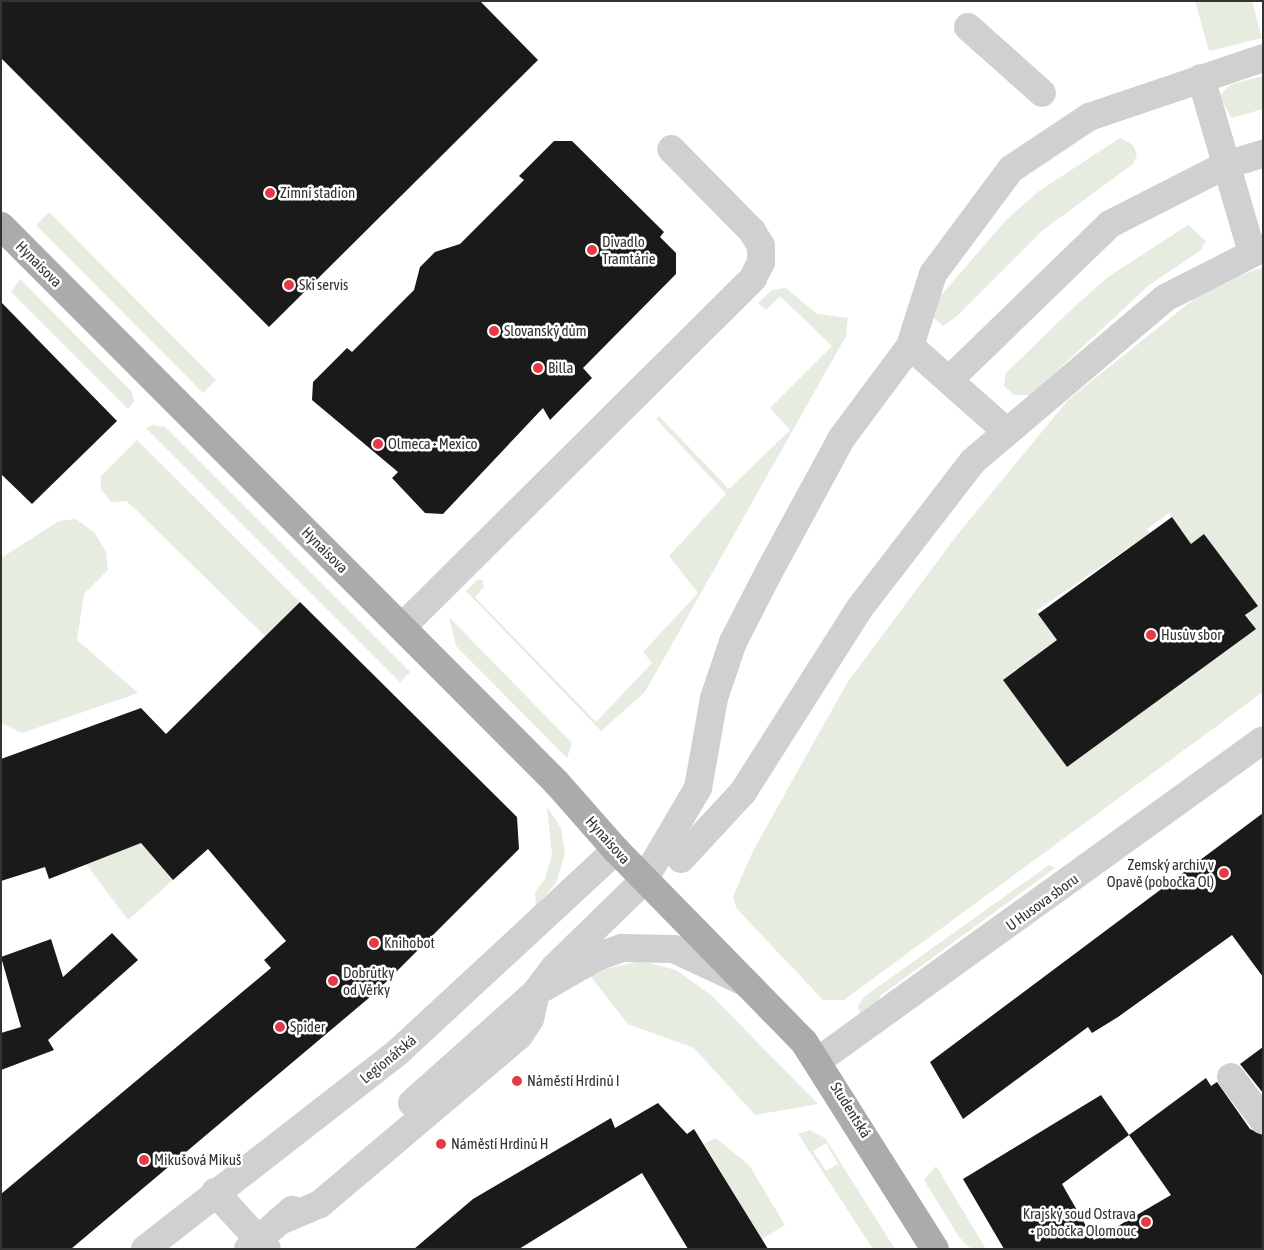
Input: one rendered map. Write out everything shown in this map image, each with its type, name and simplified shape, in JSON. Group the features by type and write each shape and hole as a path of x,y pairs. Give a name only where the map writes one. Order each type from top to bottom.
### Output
{"main road":[{"name":"Hynaisova","path":"2,229 556,782 644,880"},
{"name":"Studentská","path":"644,880 820,1060 935,1249"}],"street":[{"path":"968,27 1042,93"},
{"path":"215,1192 258,1246 278,1222 536,992 562,958 644,880 698,788 714,698 733,642 841,439 910,346 933,274 1011,169 1090,117 1263,58"},
{"path":"680,859 743,792 859,609 973,461 1006,430 1165,298 1257,250 1226,165 1202,78"},
{"path":"402,627 753,278 761,262 761,246 752,231 672,149"},
{"path":"949,380 1110,224 1226,165 1263,154"},
{"path":"910,346 1006,430"},
{"name":"U Husova sboru","path":"820,1060 1263,740"},
{"name":"Legionářská","path":"146,1249 215,1192 399,1051 616,850"},
{"name":"Studentská","path":"536,992 597,957 622,948 655,946 691,955 749,986"},
{"path":"1231,1078 1263,1120"}],"shaded area":[{"path":"1195,1 1252,1 1262,38 1209,51"},
{"path":"1263,76 1263,109 1232,118 1219,96 1230,85"},
{"path":"1120,138 1133,145 1137,155 1133,164 1043,230 957,316 943,326 934,318 931,307 1006,220 1039,191"},
{"path":"49,212 216,380 203,393 36,225"},
{"path":"1188,225 1206,241 1201,250 1148,286 1031,395 1014,395 1004,386 1006,373 1108,277"},
{"path":"1263,267 1263,692 844,1000 823,1000 737,909 733,897 753,851 847,683 957,535 1068,400 1209,287","holes":["1169,513 1191,544 1204,535 1255,629 1067,767 1003,680 1057,640 1036,611 1150,533 1147,529"]},
{"path":"20,279 132,392 134,401 128,409 11,292"},
{"path":"786,288 817,314 848,318 846,336 645,692 601,731 466,591 477,580 483,580 484,587 475,597 596,722 652,663 643,652 698,593 669,556 726,494 656,419 659,416 729,489 790,430 770,408 832,346 780,296 766,310 758,303 772,290"},
{"path":"152,425 165,427 410,672 400,682 146,428"},
{"path":"137,440 300,602 265,636 134,508 126,501 111,502 101,489 101,476"},
{"path":"76,519 95,533 106,552 108,570 84,594 77,640 138,693 22,733 1,723 1,558 59,521"},
{"path":"449,617 572,743 567,758 456,646"},
{"path":"547,807 561,828 565,854 556,883 536,906 535,892 545,879 552,855"},
{"path":"141,843 173,880 128,920 86,864"},
{"path":"1049,865 1055,868 880,996 878,1005 862,1018 858,1006 864,997"},
{"path":"641,961 676,970 712,996 818,1104 755,1115 694,1048 628,1024 588,973"},
{"path":"809,1130 825,1138 895,1249 873,1249 798,1134","holes":["826,1143 838,1164 826,1171 813,1151"]},
{"path":"716,1138 749,1165 785,1225 762,1239 704,1144"},
{"path":"936,1166 986,1249 971,1249 959,1237 924,1180"}],"building":[{"name":"Zimní stadion","path":"1,1 480,1 538,60 269,327 1,58"},
{"name":"Slovanský dům","path":"554,141 572,141 664,232 660,237 676,253 676,274 583,368 592,378 550,420 543,408 443,514 425,513 392,478 398,472 312,400 313,382 347,348 352,352 414,290 420,267 435,252 460,244 524,180 519,176"},
{"path":"1,302 117,421 32,504 1,474"},
{"name":"Husův sbor","path":"1172,517 1191,544 1204,534 1258,606 1245,615 1256,629 1067,767 1003,680 1057,640 1038,614"},
{"path":"300,602 517,817 519,849 376,992 71,1249 1,1249 1,1194 271,968 264,960 286,941 208,849 173,880 141,843 49,879 45,867 1,881 1,759 141,708 166,734"},
{"path":"1263,813 1263,977 1232,935 1118,1017 1092,1033 1088,1027 963,1119 930,1062"},
{"path":"112,933 138,960 48,1040 54,1050 1,1070 1,1033 21,1027 1,957 51,939 63,977"},
{"path":"1263,1047 1263,1093 1240,1064"},
{"path":"1206,1078 1211,1086 1217,1082 1250,1129 1263,1135 1263,1249 1004,1249 963,1179 1101,1095 1129,1135","holes":["1129,1135 1171,1195 1094,1240 1062,1184"]},
{"path":"658,1103 687,1134 694,1129 768,1249 688,1249 642,1173 519,1249 414,1249 473,1199 611,1118 615,1128"}],"place":[{"name":"Zimní stadion","path":"270,193"},
{"name":"Divadlo Tramtárie","path":"592,250"},
{"name":"Ski servis","path":"289,285"},
{"name":"Slovanský dům","path":"494,331"},
{"name":"Billa","path":"538,368"},
{"name":"Olmeca - Mexico","path":"378,444"},
{"name":"Husův sbor","path":"1151,635"},
{"name":"Zemský archiv v Opavě (pobočka Ol)","path":"1224,873"},
{"name":"Knihobot","path":"374,943"},
{"name":"Dobrůtky od Věrky","path":"333,981"},
{"name":"Spider","path":"280,1027"},
{"name":"Náměstí Hrdinů I","path":"517,1081"},
{"name":"Náměstí Hrdinů H","path":"441,1144"},
{"name":"Mikušová Mikuš","path":"144,1160"},
{"name":"Krajský soud Ostrava - pobočka Olomouc","path":"1146,1222"}]}
